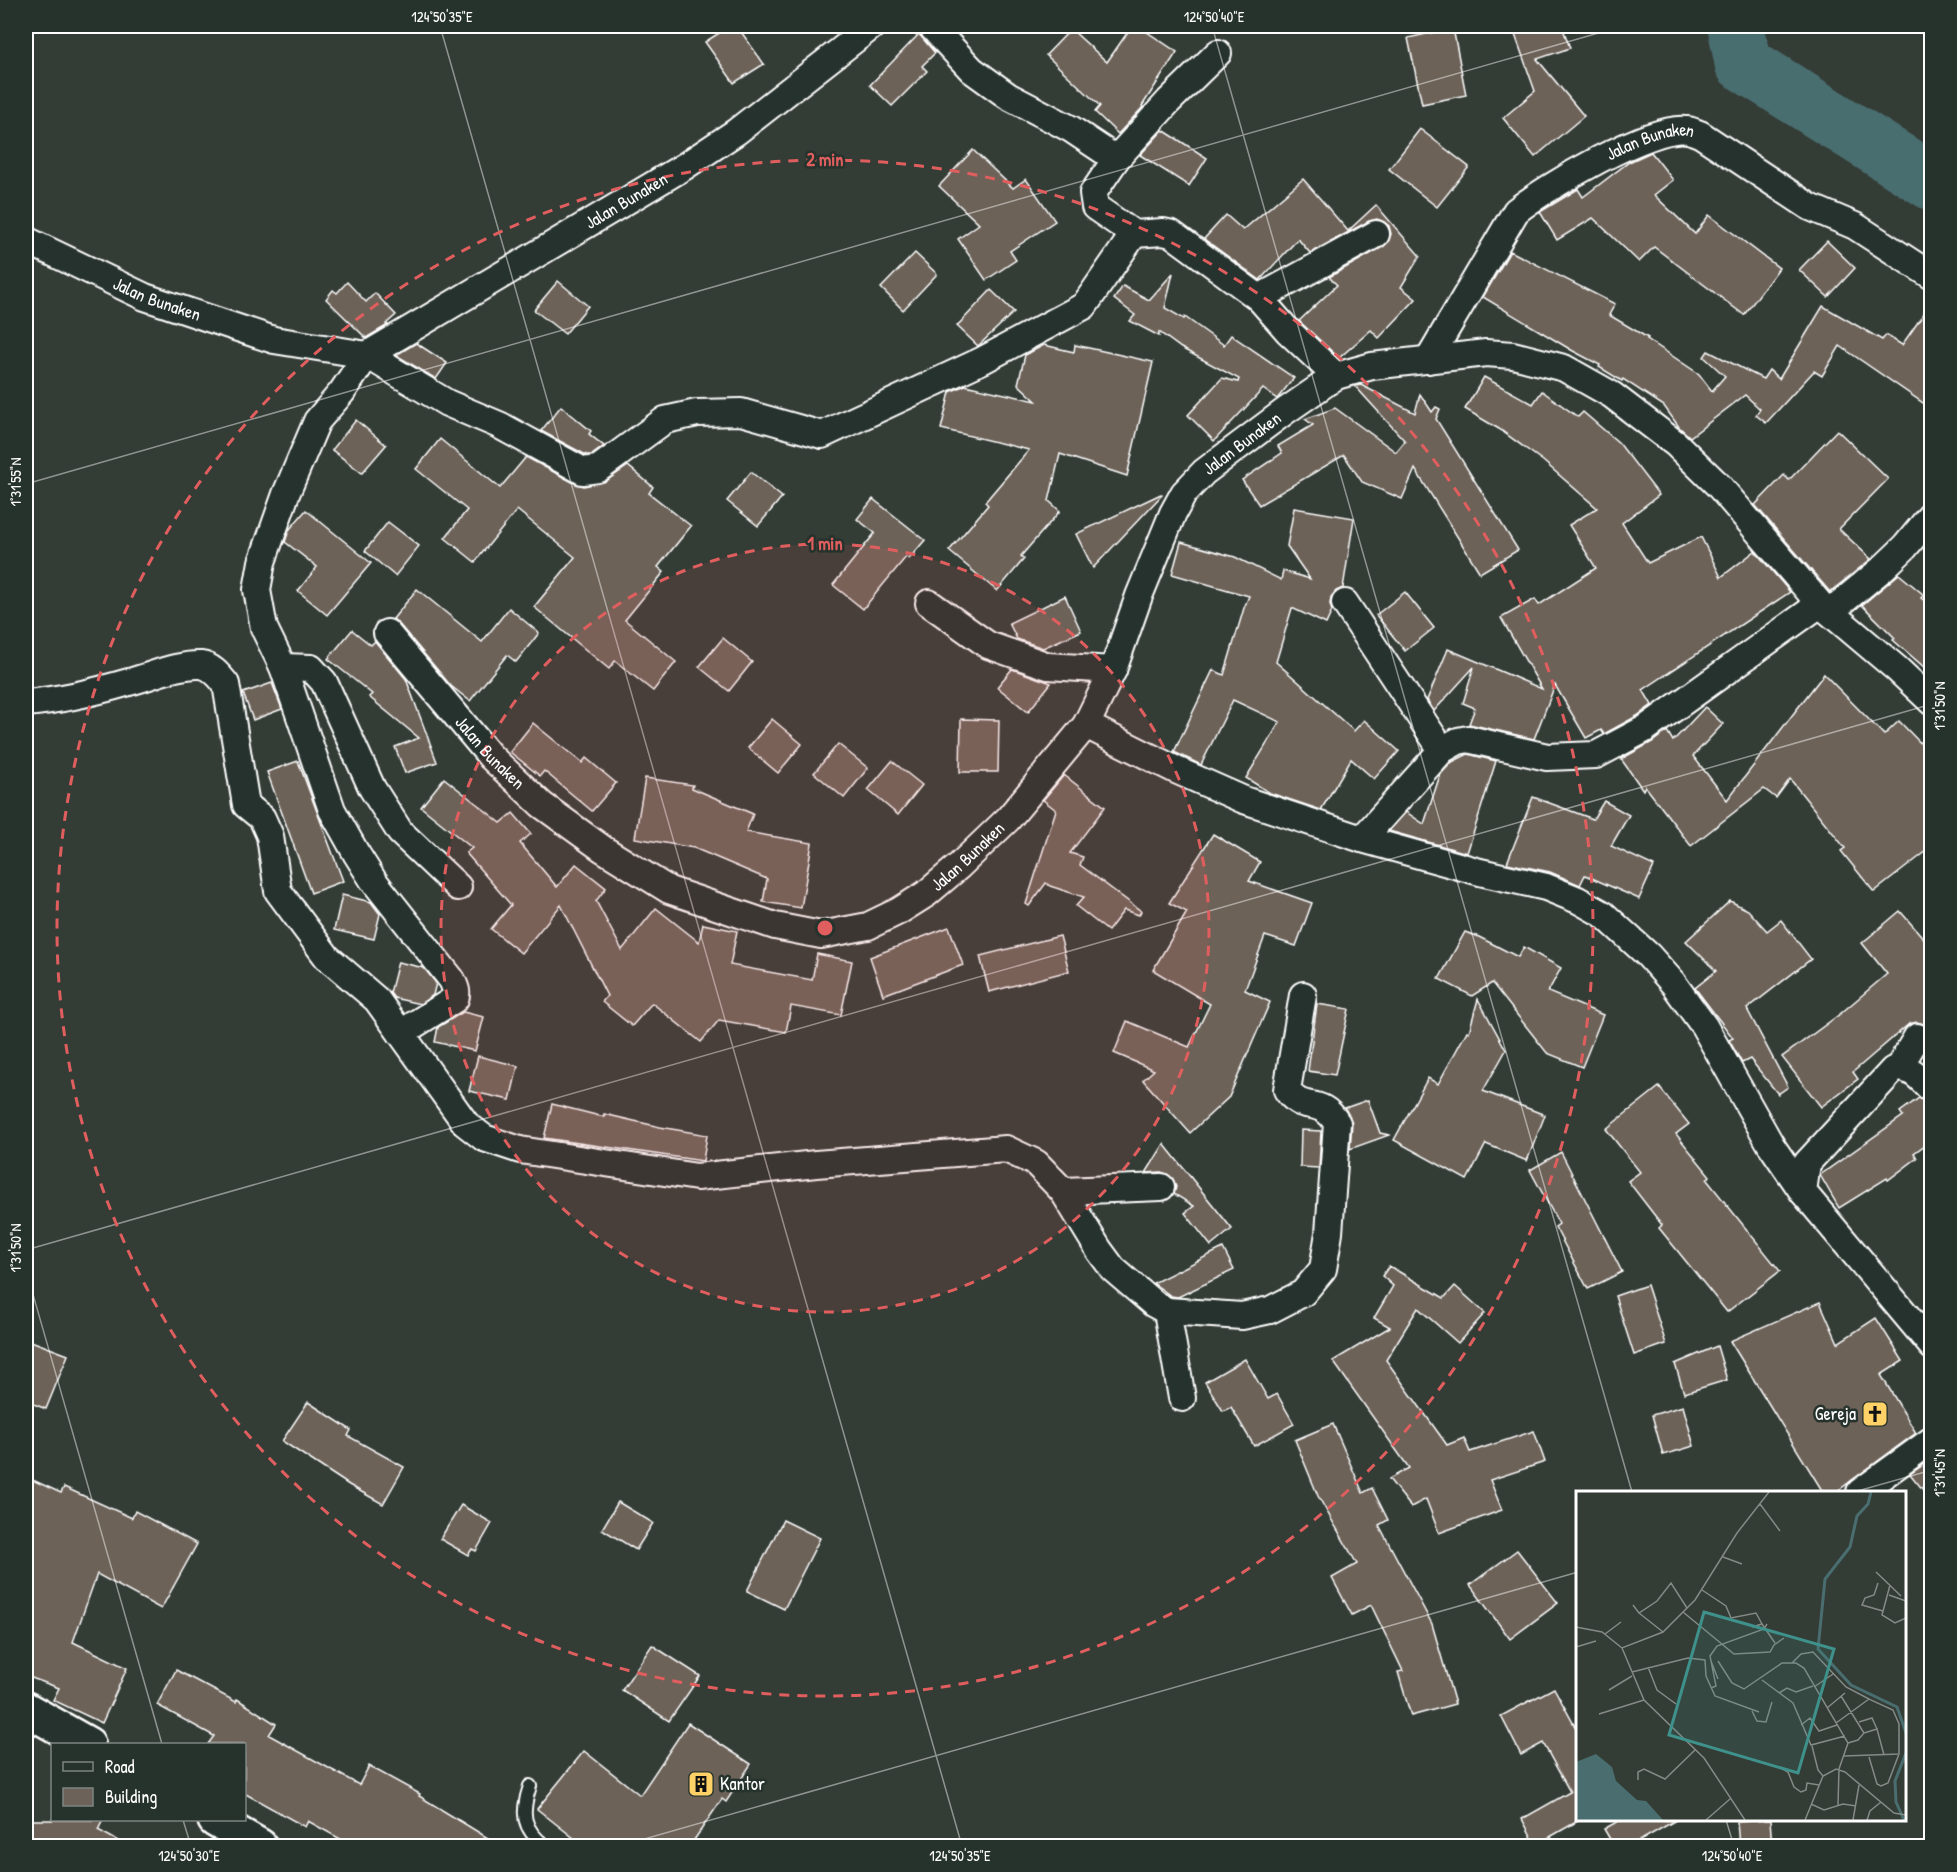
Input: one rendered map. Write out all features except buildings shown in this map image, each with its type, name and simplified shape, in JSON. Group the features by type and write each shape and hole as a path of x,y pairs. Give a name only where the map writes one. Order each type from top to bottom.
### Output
{"highway":[{"path":"26,1709 86,1743"},
{"path":"217,1821 260,1846"}],"street":[{"name":"Jalan Bunaken","path":"366,355 685,166 736,132 872,26"},
{"path":"931,26 972,70 1008,96 1071,129 1116,159"},
{"path":"1218,53 1169,101 1116,159 1098,184 1092,200 1095,207 1134,234 1163,232 1172,234 1259,298 1288,331 1336,376"},
{"name":"Jalan Bunaken","path":"1428,360 1516,211 1535,196 1627,145 1672,131 1686,129 1700,134 1810,207 1855,226 1932,276"},
{"name":"Jalan Bunaken","path":"26,240 145,297 274,340 366,355 447,403 499,425 583,471 598,469 665,420 696,413 741,412 822,435 983,360 1084,306 1134,234"},
{"path":"1259,298 1376,234"},
{"name":"Jalan Bunaken","path":"387,633 491,757 542,805 603,849 669,890 718,909 775,926 821,935 868,926 899,911 926,894 959,866 1008,819 1086,725 1113,670 1138,596 1173,513 1184,493 1203,472 1336,376 1372,366 1486,353 1513,355 1564,368 1612,395 1695,460 1825,608 1932,702"},
{"path":"366,355 342,392 317,421 286,494 262,562 257,590 264,628 283,667 332,810 373,880 452,980 455,987 457,994 455,999 400,1033"},
{"path":"1362,839 1442,750 1458,741 1468,739 1547,757 1596,755 1646,729 1882,569 1905,547 1932,514"},
{"path":"929,603 988,645 1048,666 1113,670"},
{"path":"1345,603 1442,750"},
{"path":"26,703 51,701 109,688 179,668 203,665 216,672 226,684 246,806 262,818 270,836 278,891 327,957 376,1000 466,1124 484,1138 520,1150 697,1177 816,1164 1006,1149 1036,1163 1063,1191 1113,1269 1154,1304 1167,1311 1242,1316 1270,1310 1303,1293 1323,1269 1329,1233 1337,1122 1324,1108 1307,1103 1299,1104 1293,1100 1287,1090 1303,995"},
{"path":"283,667 311,668 324,682 372,788 399,832 458,887"},
{"path":"1086,725 1176,770 1244,800 1362,839 1480,872 1546,887 1578,900 1603,914 1648,955 1673,983 1704,1026 1771,1145 1803,1192 1932,1346"},
{"path":"1803,1192 1807,1163 1899,1066 1917,1036"},
{"path":"1899,1066 1906,1067 1932,1090"},
{"path":"1063,1191 1161,1187"},
{"path":"1167,1311 1182,1398"},
{"path":"1861,1491 1932,1440"}],"lane":[{"path":"530,1786 523,1807 527,1826 534,1838 545,1846"}],"waterway":[{"path":"1736,26 1743,63 1932,182"}],"place":[{"name":"Gereja","path":"1875,1414"},
{"name":"Kantor","path":"701,1784"}]}
